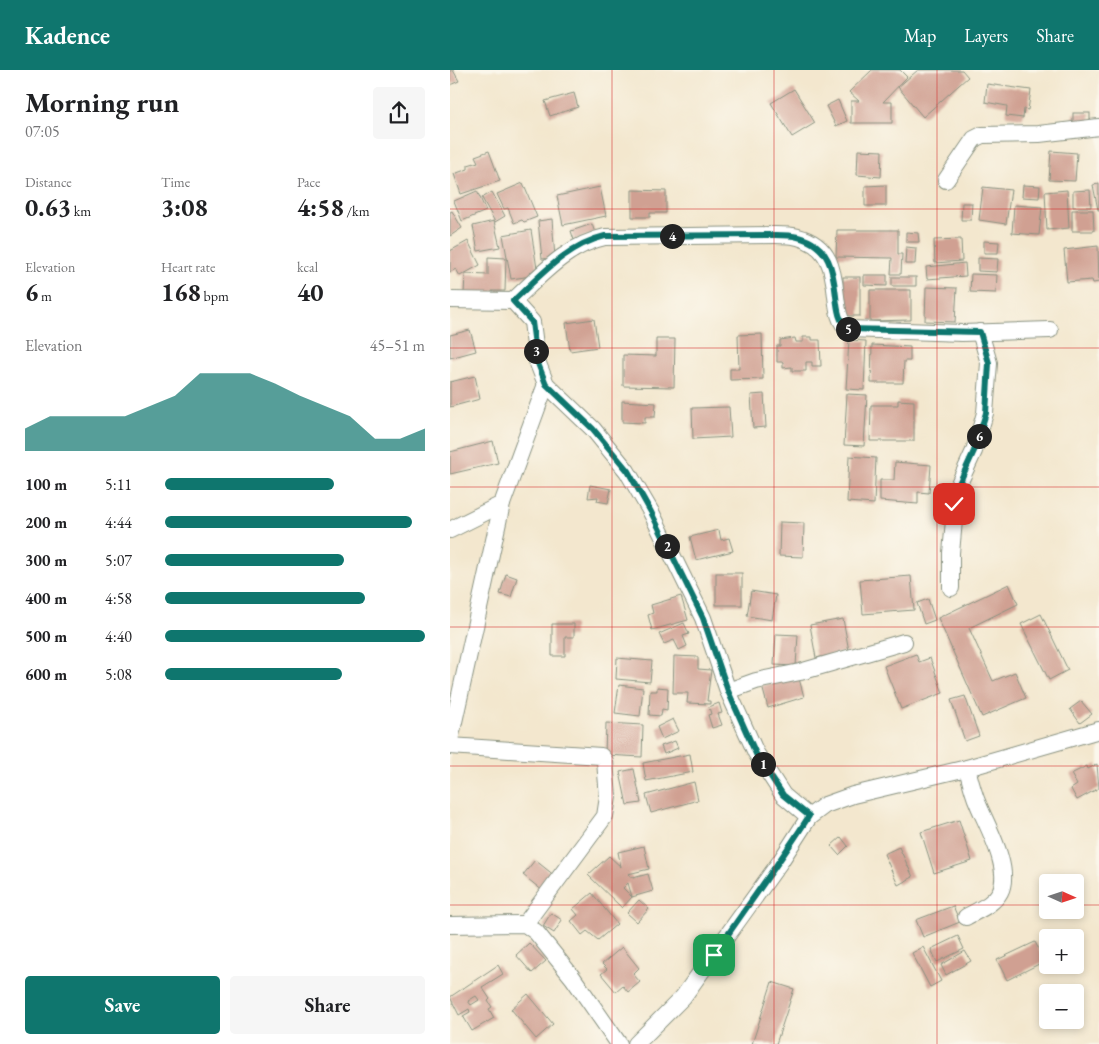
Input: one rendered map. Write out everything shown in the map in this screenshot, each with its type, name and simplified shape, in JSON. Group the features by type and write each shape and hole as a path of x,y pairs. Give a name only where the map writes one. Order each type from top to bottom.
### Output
{"street":[{"path":"946,180 974,139 982,135 1039,134 1099,127"},
{"path":"450,300 513,301 560,258 591,240 605,236 775,235 799,237 820,249 832,267 838,316 842,325 849,329 980,332 1050,330"},
{"path":"513,301 532,322 537,361 546,384 593,429 628,471 651,512 703,618 728,691 756,754 783,795 809,816"},
{"path":"951,588 951,553 957,488 974,451 986,413 989,363 980,332"},
{"path":"450,740 502,504 546,384"},
{"path":"450,530 502,504"},
{"path":"728,691 756,681 800,672 904,642"},
{"path":"636,1044 683,997 780,862 809,816 825,805 853,795 967,768 1099,730"},
{"path":"450,746 601,756 605,761 608,797 605,816 525,924"},
{"path":"966,916 992,902 1001,891 1002,869 992,835 978,804 967,768"},
{"path":"450,925 525,924 536,932 573,978 619,1044"}],"building":[{"path":"450,70 453,70 459,81 450,85"},
{"path":"872,70 900,70 907,77 883,102 892,102 892,123 851,123 851,101 859,101 849,92"},
{"path":"918,70 962,70 968,77 923,117 898,87"},
{"path":"987,84 1031,90 1028,110 1024,109 1023,118 1006,116 1007,106 985,102"},
{"path":"794,89 815,123 792,137 771,103"},
{"path":"574,93 578,107 550,116 545,101"},
{"path":"838,100 847,121 836,126 826,106"},
{"path":"1073,113 1090,113 1090,123 1073,123"},
{"path":"858,150 882,151 881,177 857,175"},
{"path":"489,151 500,181 461,194 454,174 468,169 468,165 478,162 475,156"},
{"path":"1051,151 1077,153 1075,181 1049,180"},
{"path":"523,183 537,217 524,222 522,220 514,223 508,208 504,209 497,194"},
{"path":"1099,184 1099,210 1098,210 1093,185"},
{"path":"886,185 886,206 865,206 865,186"},
{"path":"1023,185 1040,186 1039,198 1022,197"},
{"path":"600,187 606,216 563,225 557,196"},
{"path":"983,187 1011,190 1006,224 979,220"},
{"path":"632,190 666,191 666,213 650,213 650,217 632,217"},
{"path":"1067,190 1069,228 1047,230 1045,192"},
{"path":"1090,190 1091,207 1073,207 1073,191"},
{"path":"477,191 486,211 462,221 454,201"},
{"path":"492,192 505,216 495,222 482,198"},
{"path":"962,203 972,203 971,220 961,220"},
{"path":"1014,205 1042,207 1039,235 1012,233"},
{"path":"1072,210 1093,210 1094,231 1072,231"},
{"path":"452,211 462,228 450,236 450,212"},
{"path":"552,219 555,258 542,259 538,221"},
{"path":"494,221 500,247 478,251 473,226"},
{"path":"592,224 595,233 574,240 571,231"},
{"path":"531,230 538,275 511,279 503,235"},
{"path":"837,230 898,230 898,254 902,254 901,274 891,274 892,258 836,257"},
{"path":"906,232 918,233 919,242 906,242"},
{"path":"961,239 962,261 935,263 934,240"},
{"path":"468,241 480,265 460,276 456,269 450,272 450,251"},
{"path":"984,241 999,242 998,253 984,253"},
{"path":"1098,246 1099,282 1093,283 1092,280 1067,282 1064,250"},
{"path":"906,247 916,248 915,264 905,264"},
{"path":"488,257 506,258 505,291 492,291 493,295 464,294 465,274 488,275"},
{"path":"978,258 998,259 997,272 978,271"},
{"path":"965,263 966,276 927,279 926,267"},
{"path":"971,274 997,275 996,293 970,292"},
{"path":"864,275 887,275 887,286 864,285"},
{"path":"843,277 860,277 860,316 843,316"},
{"path":"892,277 916,277 916,286 892,286"},
{"path":"926,287 957,288 955,322 925,321"},
{"path":"870,290 911,290 911,320 870,321"},
{"path":"594,319 598,347 570,351 566,323"},
{"path":"470,330 476,351 450,358 450,335"},
{"path":"762,334 763,379 730,380 730,369 739,369 738,335"},
{"path":"803,337 812,337 812,340 820,340 821,366 812,366 812,362 806,362 806,371 792,371 792,367 783,368 783,362 777,362 777,346 780,346 780,340 795,338 796,342 803,342"},
{"path":"656,339 675,339 674,387 623,386 623,355 656,356"},
{"path":"849,340 866,341 864,390 846,389"},
{"path":"872,345 910,347 910,361 904,361 903,383 871,383"},
{"path":"475,376 480,399 450,407 450,382"},
{"path":"764,394 766,427 753,428 751,395"},
{"path":"847,394 867,395 864,446 844,445"},
{"path":"898,400 914,401 914,441 870,441 871,405 898,405"},
{"path":"622,401 656,403 655,417 645,417 645,423 622,422"},
{"path":"729,407 731,437 693,439 692,408"},
{"path":"493,441 498,463 450,474 450,452"},
{"path":"849,456 876,458 874,504 847,502"},
{"path":"895,462 931,465 929,493 918,492 918,504 880,501 880,480 894,480"},
{"path":"590,485 611,489 608,503 597,501 598,497 588,498"},
{"path":"780,522 804,523 803,557 779,556"},
{"path":"719,530 721,540 729,538 733,551 696,560 690,537"},
{"path":"716,573 742,573 742,605 716,605"},
{"path":"506,574 517,578 511,597 500,594"},
{"path":"911,576 914,610 863,614 860,580"},
{"path":"1009,584 1018,604 969,628 993,681 1015,672 1026,698 982,717 938,618"},
{"path":"751,591 776,595 772,620 747,616"},
{"path":"681,596 688,620 652,630 648,615 653,613 651,605"},
{"path":"928,599 935,620 924,624 917,603"},
{"path":"1041,614 1068,670 1049,680 1021,624"},
{"path":"843,619 849,651 816,658 810,625"},
{"path":"684,623 689,634 683,636 687,646 679,650 674,640 664,644 659,634"},
{"path":"552,624 574,624 574,637 565,637 565,656 552,656"},
{"path":"776,634 798,635 796,666 774,665"},
{"path":"916,654 919,662 930,658 943,693 901,709 884,666"},
{"path":"674,656 698,657 698,669 711,670 707,701 710,701 710,704 687,703 688,693 673,693"},
{"path":"617,658 652,661 650,682 616,679"},
{"path":"798,675 804,697 768,708 762,686"},
{"path":"619,685 643,688 640,716 615,713"},
{"path":"657,687 668,688 667,710 662,709 661,716 649,715 650,691 657,691"},
{"path":"965,696 979,736 965,741 951,700"},
{"path":"1081,701 1092,714 1080,723 1070,709"},
{"path":"719,703 722,713 718,714 722,725 712,728 708,715 711,714 709,707"},
{"path":"673,719 679,731 662,739 657,727"},
{"path":"606,723 643,725 642,757 605,755"},
{"path":"675,741 678,748 664,754 661,746"},
{"path":"690,754 693,772 646,781 643,763"},
{"path":"1097,764 1099,788 1077,800 1071,789 1077,785 1071,774 1087,766 1088,769"},
{"path":"634,769 641,803 627,805 620,772"},
{"path":"694,782 698,800 651,813 646,795"},
{"path":"959,820 972,861 934,873 921,832"},
{"path":"841,837 848,846 839,855 831,846"},
{"path":"644,846 649,869 628,874 633,878 648,874 653,891 632,897 622,908 588,875 609,856 621,867 618,852","holes":["628,883 632,897 623,888"]},
{"path":"899,847 913,877 898,885 884,854"},
{"path":"535,860 555,876 543,891 523,875"},
{"path":"592,893 617,924 598,940 587,931 582,935 571,921 578,915 573,909"},
{"path":"639,900 649,909 637,922 627,913"},
{"path":"953,906 960,922 923,937 916,920"},
{"path":"551,913 562,920 554,933 543,926"},
{"path":"958,936 964,949 937,962 931,949"},
{"path":"1035,942 1039,950 1039,964 1007,980 997,960"},
{"path":"529,943 546,961 532,973 516,955"},
{"path":"622,947 639,968 633,974 640,982 628,992 623,986 616,992 601,974 607,969 602,964"},
{"path":"923,947 941,981 930,987 912,953"},
{"path":"965,951 971,961 946,975 941,965"},
{"path":"498,965 503,974 482,987 490,999 488,1001 492,1007 489,1009 494,1018 472,1031 463,1016 470,1012 469,1009 459,1015 450,997","holes":["476,996 479,1000 471,1005 468,1001"]},
{"path":"772,982 794,989 776,1044 752,1044"},
{"path":"528,994 553,1024 536,1039 511,1009"}],"route":[{"path":"714,955 780,862 809,816 783,795 756,754 728,691 703,618 651,512 628,471 593,429 546,384 537,361 532,322 525,312 513,301 560,258 580,244 605,236 710,237 775,235 799,237 820,249 832,267 837,291 838,316 842,325 849,329 980,332 989,363 986,413 974,451 957,488 954,504"}]}
